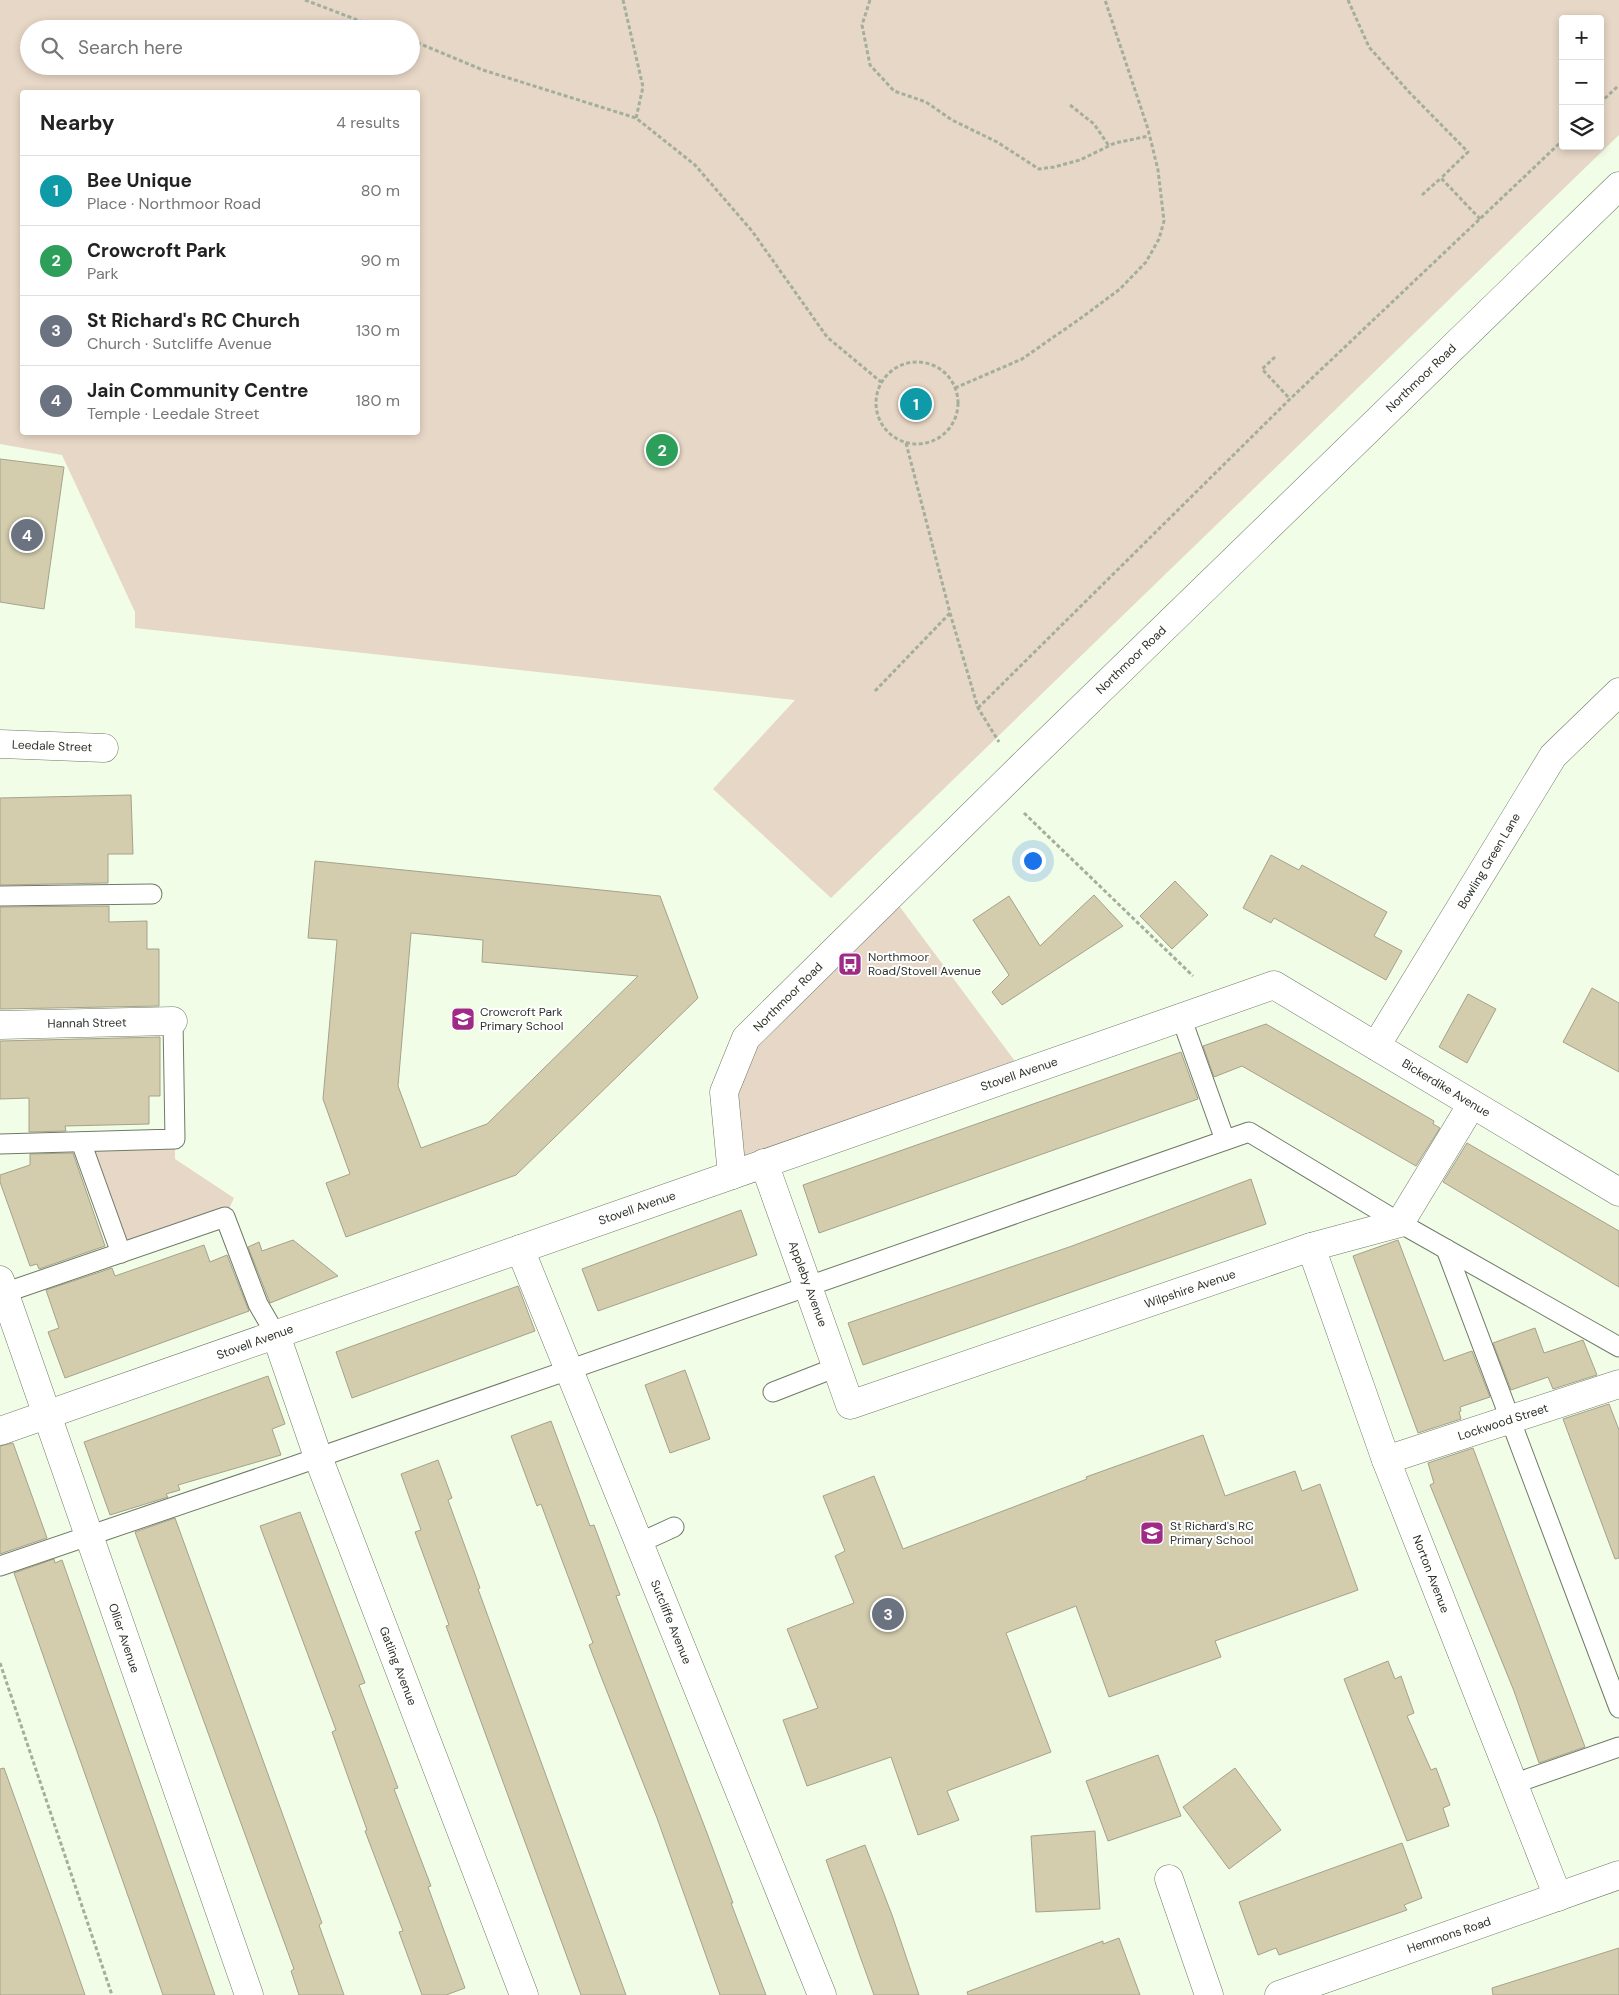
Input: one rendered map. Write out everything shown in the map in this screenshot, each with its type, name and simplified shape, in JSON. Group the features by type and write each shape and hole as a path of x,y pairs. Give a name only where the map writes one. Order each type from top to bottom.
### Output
{"street":[{"name":"Northmoor Road","path":"732,1175 724,1092 746,1038 1022,766 1619,186"},
{"name":"Bowling Green Lane","path":"1376,1046 1553,756 1619,692"},
{"name":"Leedale Street","path":"0,744 104,748"},
{"name":"Bickerdike Avenue","path":"1274,985 1619,1192"},
{"name":"Stovell Avenue","path":"0,1431 1274,985"},
{"name":"Hannah Street","path":"0,1024 174,1021"},
{"path":"1400,1223 1472,1104"},
{"name":"Appleby Avenue","path":"764,1163 850,1405"},
{"name":"Wilpshire Avenue","path":"850,1405 1311,1248 1400,1223"},
{"name":"Norton Avenue","path":"1311,1248 1386,1460 1558,1897"},
{"name":"Sutcliffe Avenue","path":"520,1249 570,1368 822,1995"},
{"name":"Ollier Avenue","path":"3,1297 47,1415 249,1995"},
{"name":"Gatling Avenue","path":"276,1335 318,1457 524,1995"},
{"name":"Lockwood Street","path":"1386,1460 1619,1384"},
{"name":"Hemmons Road","path":"1278,1995 1619,1875"},
{"path":"1169,1879 1209,1995"}],"lane":[{"path":"0,896 152,894"},
{"path":"1181,1017 1225,1140"},
{"path":"0,1144 175,1139 174,1021"},
{"path":"0,1566 1250,1132 1400,1223 1619,1348"},
{"path":"81,1142 121,1253"},
{"path":"3,1297 225,1217 258,1304 276,1335"},
{"path":"1446,1248 1619,1708"},
{"path":"773,1392 838,1367"},
{"path":"639,1543 674,1527"},
{"path":"1513,1784 1619,1747"}],"path":[{"path":"305,0 357,20"},
{"path":"623,0 643,87 636,118"},
{"path":"870,0 862,25 870,65 894,91 926,102 952,120 997,142 1039,169 1080,160 1109,146 1138,136 1149,136"},
{"path":"955,388 1022,359 1120,289 1146,262 1159,239 1164,221 1158,170 1149,136 1105,0"},
{"path":"1348,0 1369,47 1409,92 1468,152 1422,195"},
{"path":"420,44 483,70 636,118 702,172 752,231 827,337 881,382"},
{"path":"1604,99 1619,85"},
{"path":"1070,105 1094,124 1109,146"},
{"path":"978,708 1290,399 1481,220 1559,144"},
{"path":"1441,178 1481,220"},
{"path":"1275,357 1262,370 1290,399"},
{"path":"920,362 939,368 949,377 955,388 958,401 956,415 950,427 942,436 930,442 906,443 894,438 878,418 875,406 881,382 889,372 900,364 920,362"},
{"path":"906,443 950,613 978,708 995,738 1022,766"},
{"path":"875,691 950,613"},
{"path":"999,789 1221,1003"},
{"path":"0,1663 112,1995"}],"shaded area":[{"path":"0,0 1619,0 1619,135 1604,150 1604,15 1559,15 1559,150 1604,150 831,898 713,789 795,700 135,628 135,612 62,455 0,444"},
{"path":"891,895 1023,1072 732,1175 738,1057"},
{"path":"175,1139 175,1159 234,1198 225,1217 121,1253 81,1142"}],"building":[{"path":"0,459 64,467 44,609 0,602"},
{"path":"131,795 133,854 108,854 108,883 0,885 0,798"},
{"path":"1271,855 1299,870 1302,865 1387,912 1374,936 1402,951 1386,980 1274,918 1271,923 1243,908"},
{"path":"315,861 660,896 698,998 516,1175 346,1237 326,1183 350,1174 323,1099 337,940 308,938","holes":["411,933 483,940 482,962 638,976 487,1124 421,1148 398,1086"]},
{"path":"1175,881 1208,915 1172,949 1140,916"},
{"path":"1094,895 1123,926 1002,1005 992,992 1009,975 973,920 1009,896 1040,946"},
{"path":"109,906 109,922 147,921 147,949 159,949 159,1006 0,1009 0,907"},
{"path":"1592,988 1619,1003 1619,1072 1563,1042"},
{"path":"1468,994 1496,1009 1467,1063 1439,1047"},
{"path":"1266,1024 1434,1121 1433,1124 1440,1128 1416,1166 1242,1066 1214,1077 1203,1046"},
{"path":"160,1037 160,1096 149,1096 149,1124 65,1126 66,1131 29,1132 29,1098 0,1099 0,1041"},
{"path":"1181,1052 1198,1099 819,1233 803,1185"},
{"path":"1467,1143 1619,1231 1619,1287 1443,1182"},
{"path":"73,1153 105,1246 39,1269 37,1264 30,1266 0,1182 0,1175 30,1165 30,1154"},
{"path":"1251,1179 1266,1224 863,1365 848,1323 1072,1246"},
{"path":"741,1210 757,1255 598,1311 582,1269"},
{"path":"293,1240 338,1276 270,1303 248,1247 259,1242 262,1251"},
{"path":"1398,1240 1444,1361 1472,1351 1490,1397 1460,1407 1461,1419 1418,1433 1353,1256"},
{"path":"204,1245 210,1262 227,1255 249,1311 65,1378 48,1332 59,1328 46,1290 112,1268 115,1276"},
{"path":"518,1286 535,1331 352,1398 336,1352"},
{"path":"1535,1328 1544,1353 1583,1340 1597,1375 1553,1389 1548,1377 1511,1390 1493,1343"},
{"path":"685,1370 710,1439 670,1453 645,1385"},
{"path":"268,1376 285,1424 272,1429 281,1455 178,1485 180,1490 166,1494 168,1497 110,1515 84,1442"},
{"path":"1609,1404 1619,1430 1619,1558 1615,1559 1563,1419"},
{"path":"551,1421 590,1526 594,1525 620,1595 616,1596 707,1833 766,1995 720,1995 657,1818 589,1645 593,1643 541,1504 537,1506 511,1436"},
{"path":"1203,1435 1225,1496 1295,1471 1302,1491 1320,1484 1358,1590 1215,1641 1221,1657 1109,1697 1076,1606 1006,1633 1051,1752 947,1791 959,1820 918,1835 891,1757 807,1786 783,1720 818,1708 787,1629 854,1603 835,1556 845,1551 823,1496 874,1476 903,1549 1087,1479 1086,1477"},
{"path":"13,1443 47,1538 0,1554 0,1446"},
{"path":"1473,1448 1585,1747 1539,1763 1514,1691 1430,1485 1434,1483 1428,1463"},
{"path":"438,1460 452,1498 448,1500 480,1588 478,1589 626,1995 581,1995 446,1626 449,1625 415,1532 421,1530 401,1474"},
{"path":"300,1512 365,1683 359,1685 398,1788 394,1789 431,1886 428,1887 465,1988 446,1995 422,1995 399,1932 403,1931 365,1831 367,1830 332,1732 336,1730 260,1526"},
{"path":"175,1518 322,1923 319,1925 344,1995 299,1995 291,1971 294,1969 135,1532"},
{"path":"54,1559 55,1563 62,1560 215,1995 163,1995 14,1573"},
{"path":"1388,1661 1395,1679 1401,1676 1414,1713 1407,1716 1431,1770 1436,1768 1450,1805 1443,1808 1449,1826 1407,1841 1344,1679"},
{"path":"1158,1755 1181,1816 1108,1841 1086,1781"},
{"path":"4,1768 85,1995 0,1995 0,1769"},
{"path":"1235,1768 1281,1830 1229,1869 1183,1807"},
{"path":"1095,1831 1100,1909 1036,1912 1031,1836"},
{"path":"1402,1843 1422,1898 1404,1905 1407,1910 1279,1955 1276,1948 1258,1955 1239,1902"},
{"path":"865,1845 892,1915 919,1995 874,1995 861,1959 826,1860"},
{"path":"1119,1938 1140,1995 968,1995 967,1992 1103,1941 1103,1944"},
{"path":"1619,1948 1619,1995 1493,1995 1492,1988"}],"place":[{"name":"Bee Unique","path":"916,404"},
{"name":"Crowcroft Park","path":"662,450"},
{"name":"Jain Community Centre","path":"27,535"},
{"name":"Northmoor Road/Stovell Avenue","path":"850,964"},
{"name":"Crowcroft Park Primary School","path":"463,1019"},
{"name":"St Richard's RC Primary School","path":"1152,1533"},
{"name":"St Richard's RC Church","path":"888,1614"}]}
